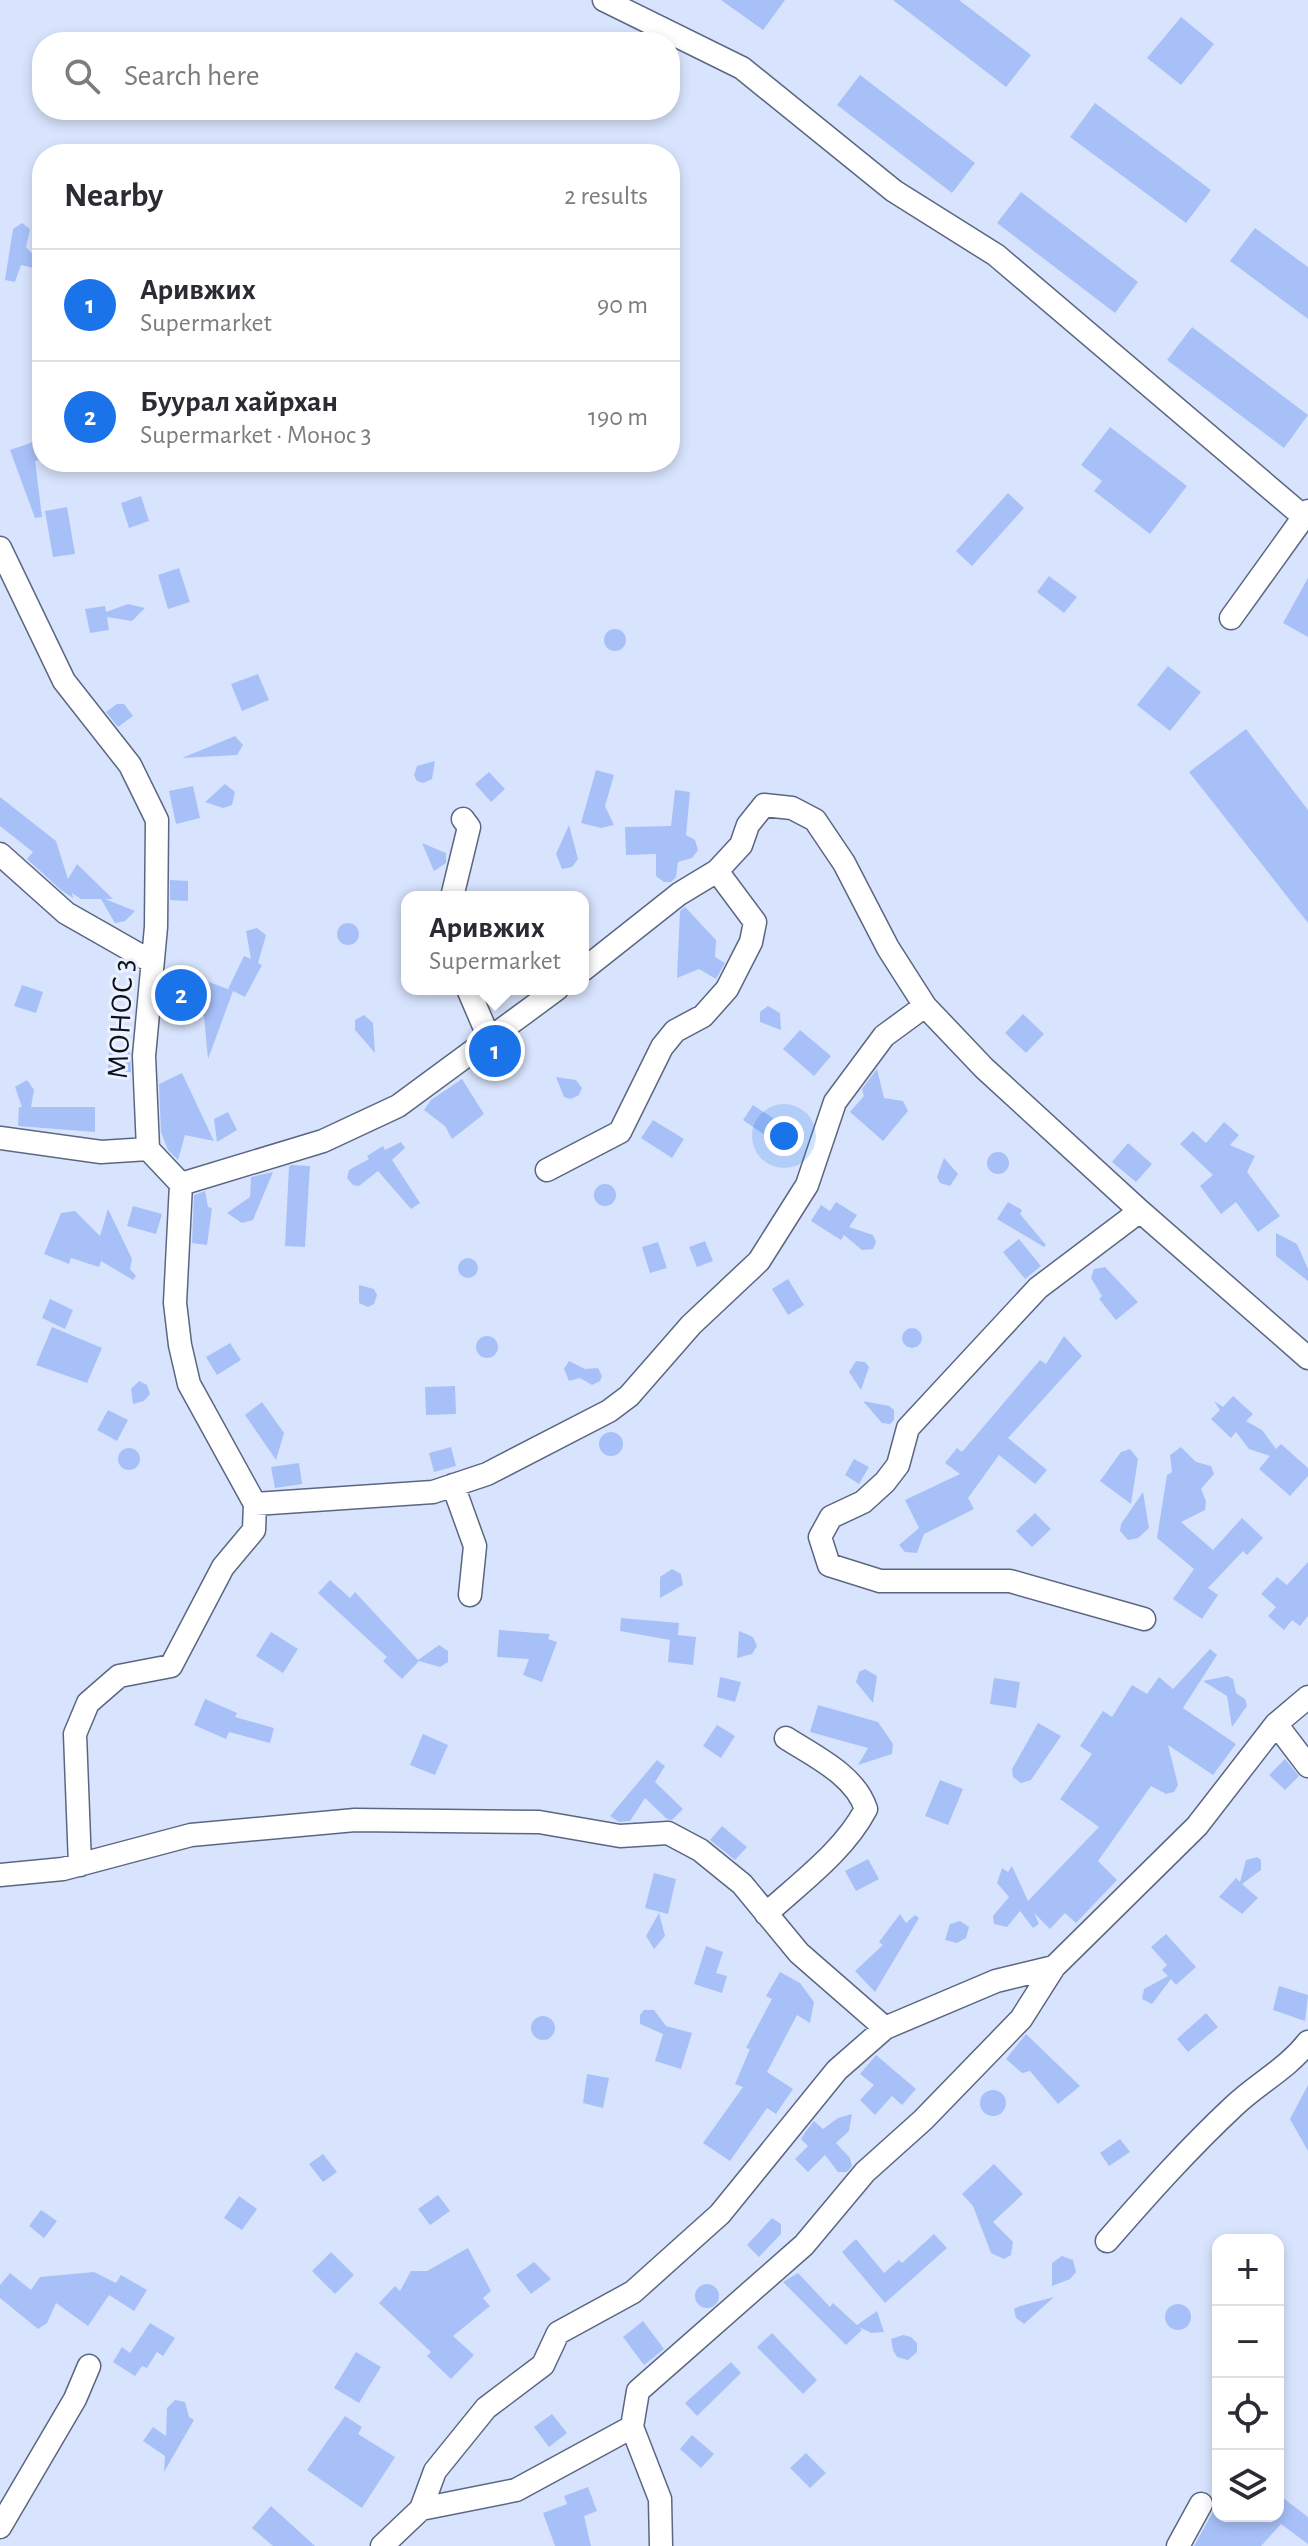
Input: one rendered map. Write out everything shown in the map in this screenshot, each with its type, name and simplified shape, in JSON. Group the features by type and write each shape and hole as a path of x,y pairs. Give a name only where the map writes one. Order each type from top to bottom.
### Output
{"street":[{"path":"604,0 669,32"},
{"path":"680,37 742,68 894,191 996,255 1306,514 1231,618"},
{"name":"МОНОС 3","path":"0,548 64,681 130,765 157,820 156,927 144,1056 148,1149"},
{"path":"589,965 679,894 717,871 741,845 748,825 764,805 792,808 815,820 844,863 888,948 925,1006 984,1068 1140,1211 1308,1358"},
{"path":"453,891 469,827 463,819"},
{"path":"0,854 66,913 152,962"},
{"path":"547,1170 620,1132 662,1047 675,1031 703,1016 727,989 751,942 755,922 717,871"},
{"path":"471,995 489,1038"},
{"path":"181,1184 323,1141 385,1112 549,995"},
{"path":"255,1504 433,1492 487,1474 609,1411 629,1396 691,1325 759,1261 807,1185 835,1102 884,1036 925,1006"},
{"path":"0,1138 101,1152 148,1149 181,1184 175,1303 189,1384 255,1504 254,1530 223,1567 171,1666 119,1676 88,1703 75,1734 80,1865"},
{"path":"1140,1211 1038,1288 908,1428 898,1465 885,1482 863,1502 831,1517 820,1537 829,1565 880,1581 1010,1581 1144,1619"},
{"path":"453,1485 475,1546 470,1595"},
{"path":"661,2546 660,2499 632,2427 638,2391 804,2245 865,2172 923,2120 1021,2019 1054,1967 1197,1826 1276,1724 1308,1697"},
{"path":"1276,1724 1308,1766"},
{"path":"766,1914 824,1862 857,1826 866,1809 862,1795 851,1784 786,1738"},
{"path":"0,1875 80,1865 191,1835 355,1820 539,1822 620,1836 668,1833 700,1850 742,1884 799,1953 885,2028"},
{"path":"382,2546 421,2509 435,2471 456,2441 486,2408 543,2365 558,2333 633,2292 665,2266 720,2214 837,2070 885,2028 996,1981 1054,1967"},
{"path":"1107,2241 1187,2149 1249,2092 1291,2063 1308,2042"},
{"path":"0,2527 75,2399 89,2366"},
{"path":"421,2509 516,2490 632,2427"},
{"path":"1178,2546 1201,2504"}],"building":[{"path":"721,0 785,0 763,30"},
{"path":"893,0 959,0 1031,55 1006,87"},
{"path":"1181,17 1214,44 1181,85 1147,58"},
{"path":"860,75 975,163 952,193 837,105"},
{"path":"1095,103 1211,190 1186,223 1070,137"},
{"path":"1021,192 1138,282 1115,313 997,223"},
{"path":"22,223 30,229 26,247 32,253 32,268 21,265 15,282 5,280 13,229"},
{"path":"1255,228 1308,267 1308,319 1230,261"},
{"path":"1192,327 1308,415 1284,448 1167,360"},
{"path":"1110,427 1187,486 1150,534 1094,491 1102,481 1081,465"},
{"path":"32,442 32,472 36,472 42,517 35,518 10,450"},
{"path":"1008,493 1024,508 972,566 956,551"},
{"path":"141,496 149,521 129,528 121,503"},
{"path":"67,507 75,554 53,557 45,511"},
{"path":"179,568 190,602 168,609 158,575"},
{"path":"1049,576 1077,597 1064,613 1037,592"},
{"path":"1308,578 1308,637 1283,623"},
{"path":"128,604 145,608 132,621 107,617 109,630 90,633 85,609 105,606 106,612"},
{"path":"615,629 623,632 626,640 623,648 615,651 607,648 604,640 607,632"},
{"path":"1168,666 1201,692 1170,731 1137,705"},
{"path":"258,674 269,700 242,711 231,684"},
{"path":"117,704 124,704 133,716 118,727 106,712"},
{"path":"1246,729 1308,810 1308,923 1189,772"},
{"path":"235,736 243,745 237,755 182,758"},
{"path":"435,761 432,779 423,783 417,781 414,775 417,766"},
{"path":"596,770 614,775 605,806 614,825 601,828 581,823"},
{"path":"489,772 505,789 491,802 475,784"},
{"path":"225,784 235,792 232,805 223,808 205,802"},
{"path":"193,786 200,818 176,824 169,791"},
{"path":"675,790 690,792 686,835 695,840 698,850 692,858 678,862 676,877 671,882 664,882 656,876 656,854 626,855 625,827 671,826"},
{"path":"0,797 56,841 68,879 77,864 113,899 105,899 135,911 125,921 115,923 101,899 81,899 72,893 73,898 61,890 27,859 33,852 0,826"},
{"path":"569,825 578,859 572,867 562,869 556,854"},
{"path":"422,843 446,853 446,863 434,871"},
{"path":"170,880 188,881 188,901 170,900"},
{"path":"685,907 716,940 715,957 725,963 716,979 699,969 677,978 680,911"},
{"path":"348,923 356,926 359,934 356,942 348,945 340,942 337,934 340,926"},
{"path":"257,928 266,935 258,963 262,965 245,997 228,989 244,956 251,959 246,931"},
{"path":"201,979 233,991 208,1059 204,1016 170,1002 178,981 197,988"},
{"path":"22,985 43,992 36,1013 14,1006"},
{"path":"768,1006 780,1013 781,1030 760,1022 760,1012"},
{"path":"1023,1014 1044,1034 1026,1053 1005,1033"},
{"path":"364,1015 373,1023 375,1053 355,1030 355,1020"},
{"path":"800,1030 831,1056 814,1076 783,1049"},
{"path":"109,1049 130,1050 131,1072 108,1071"},
{"path":"877,1069 884,1098 903,1101 908,1111 883,1141 850,1112 864,1096 862,1089"},
{"path":"182,1073 214,1141 185,1135 178,1160 168,1150 161,1132 159,1084"},
{"path":"556,1077 576,1080 582,1088 579,1095 571,1099 564,1097"},
{"path":"462,1079 484,1114 452,1139 445,1126 424,1110 431,1100"},
{"path":"27,1080 34,1090 31,1107 95,1107 95,1132 18,1126 19,1107 22,1107 15,1087"},
{"path":"753,1105 782,1124 772,1140 743,1120"},
{"path":"228,1112 237,1130 217,1142 214,1119"},
{"path":"653,1120 684,1139 672,1158 641,1138"},
{"path":"1224,1122 1239,1135 1230,1145 1255,1156 1247,1172 1280,1216 1258,1232 1236,1202 1221,1214 1200,1186 1213,1175 1180,1144 1193,1131 1206,1143"},
{"path":"401,1142 405,1148 392,1160 420,1203 411,1209 378,1171 359,1186 353,1185 347,1178 349,1170 369,1159 367,1156 383,1146 385,1150"},
{"path":"1128,1143 1152,1164 1136,1182 1112,1162"},
{"path":"998,1152 1006,1155 1009,1163 1006,1171 998,1174 990,1171 987,1163 990,1155"},
{"path":"944,1158 958,1174 950,1186 940,1183 937,1177"},
{"path":"289,1166 310,1166 305,1247 285,1246"},
{"path":"273,1172 253,1220 242,1223 227,1213 250,1197 251,1177"},
{"path":"605,1184 616,1195 605,1206 594,1195"},
{"path":"205,1191 208,1207 212,1208 207,1245 192,1243 194,1195"},
{"path":"836,1202 857,1215 849,1227 873,1235 876,1242 873,1249 862,1250 844,1235 841,1240 811,1221 821,1205 830,1211"},
{"path":"1008,1202 1022,1210 1020,1214 1046,1245 1044,1247 997,1219"},
{"path":"133,1206 162,1214 156,1234 127,1226"},
{"path":"108,1209 132,1259 130,1269 136,1276 133,1280 101,1261 99,1267 71,1258 69,1264 44,1254 61,1213 75,1211 100,1236"},
{"path":"1276,1233 1297,1244 1308,1269 1308,1281 1276,1256"},
{"path":"1019,1239 1041,1266 1025,1279 1003,1252"},
{"path":"705,1241 713,1261 697,1267 689,1247"},
{"path":"658,1242 667,1268 650,1273 642,1247"},
{"path":"468,1258 475,1261 478,1268 475,1275 468,1278 461,1275 458,1268 461,1261"},
{"path":"1105,1267 1138,1302 1116,1320 1099,1299 1102,1296 1091,1278 1094,1269"},
{"path":"788,1279 804,1305 788,1315 772,1289"},
{"path":"359,1285 374,1289 377,1295 374,1304 368,1307 359,1303"},
{"path":"50,1299 73,1310 65,1329 42,1318"},
{"path":"52,1327 102,1348 87,1383 36,1365"},
{"path":"912,1328 919,1331 922,1338 919,1345 912,1348 905,1345 902,1338 905,1331"},
{"path":"483,1336 491,1336 498,1347 491,1358 483,1358 476,1351 476,1343"},
{"path":"1064,1336 1082,1356 1008,1438 1047,1470 1035,1484 999,1455 968,1498 974,1509 924,1534 917,1553 905,1552 899,1545 919,1528 905,1500 960,1474 945,1463 957,1448 962,1452 1040,1360 1046,1364"},
{"path":"230,1343 241,1360 217,1375 206,1357"},
{"path":"569,1361 585,1369 598,1368 602,1376 600,1381 592,1385 580,1378 569,1381 564,1369"},
{"path":"856,1361 865,1362 869,1367 861,1390 849,1372"},
{"path":"139,1381 147,1385 150,1394 144,1401 133,1404 131,1389"},
{"path":"455,1386 456,1414 426,1415 425,1387"},
{"path":"1233,1396 1253,1414 1246,1421 1262,1430 1276,1449 1281,1444 1308,1468 1308,1476 1290,1496 1259,1469 1270,1456 1249,1449 1236,1432 1231,1438 1211,1419 1220,1410 1214,1401 1223,1407"},
{"path":"863,1401 889,1406 894,1410 894,1420 890,1424 882,1423"},
{"path":"262,1402 284,1433 276,1460 245,1415"},
{"path":"108,1410 128,1420 117,1441 97,1430"},
{"path":"611,1432 619,1436 623,1444 619,1452 611,1456 603,1452 599,1444 603,1436"},
{"path":"451,1447 456,1466 434,1472 429,1453"},
{"path":"1181,1447 1196,1462 1211,1466 1214,1474 1201,1489 1206,1501 1205,1510 1181,1522 1213,1550 1242,1518 1263,1538 1247,1555 1243,1551 1208,1588 1218,1595 1202,1619 1173,1599 1194,1569 1157,1538 1167,1475 1172,1472 1170,1455"},
{"path":"125,1448 133,1448 140,1459 133,1470 125,1470 118,1463 118,1455"},
{"path":"1130,1449 1138,1459 1131,1504 1100,1481 1121,1452"},
{"path":"854,1459 869,1467 859,1484 845,1475"},
{"path":"299,1463 302,1484 275,1488 271,1467"},
{"path":"1143,1492 1149,1528 1138,1538 1128,1540 1120,1531 1121,1524"},
{"path":"1035,1513 1051,1529 1032,1547 1016,1531"},
{"path":"1308,1562 1308,1616 1300,1626 1292,1620 1284,1630 1268,1616 1276,1607 1261,1594 1277,1577 1287,1585"},
{"path":"672,1569 681,1574 683,1585 660,1598 660,1577"},
{"path":"330,1580 350,1598 355,1592 418,1660 439,1645 448,1651 448,1662 440,1667 419,1661 402,1679 383,1661 387,1657 318,1593"},
{"path":"621,1618 679,1623 678,1635 696,1637 693,1665 668,1662 670,1640 620,1631"},
{"path":"499,1630 550,1634 548,1639 557,1642 542,1682 523,1675 529,1659 497,1657"},
{"path":"739,1631 753,1637 757,1646 752,1654 737,1658"},
{"path":"271,1632 298,1649 283,1673 256,1656"},
{"path":"1210,1649 1217,1655 1183,1708 1236,1744 1213,1775 1168,1745 1178,1785 1174,1792 1166,1794 1151,1786 1098,1861 1117,1880 1076,1923 1065,1913 1050,1929 1034,1913 1039,1924 1033,1928 1020,1911 1007,1927 994,1924 993,1916 1009,1897 997,1883 1002,1868 1008,1872 1012,1866 1028,1901 1099,1827 1060,1799 1092,1754 1080,1746 1103,1711 1112,1717 1132,1685 1147,1694 1159,1677 1173,1689"},
{"path":"865,1669 877,1676 873,1703 856,1682 859,1672"},
{"path":"1227,1676 1233,1679 1236,1693 1245,1699 1247,1706 1232,1727 1227,1696 1203,1681"},
{"path":"720,1677 741,1682 735,1702 717,1697"},
{"path":"994,1678 1020,1682 1016,1708 990,1704"},
{"path":"205,1699 237,1713 235,1717 274,1728 270,1743 229,1732 226,1739 194,1725"},
{"path":"818,1705 878,1722 893,1744 892,1754 858,1765 868,1748 810,1732"},
{"path":"1038,1723 1061,1736 1031,1780 1021,1783 1013,1777 1012,1769"},
{"path":"717,1725 735,1736 721,1758 703,1746"},
{"path":"423,1734 448,1745 435,1775 410,1765"},
{"path":"1285,1759 1299,1776 1285,1790 1269,1775"},
{"path":"657,1760 665,1766 655,1782 683,1809 672,1820 667,1819 645,1798 630,1821 619,1822 610,1816"},
{"path":"940,1780 963,1789 948,1825 925,1816"},
{"path":"722,1826 747,1847 735,1860 710,1840"},
{"path":"1257,1857 1261,1860 1261,1870 1242,1884 1258,1898 1242,1914 1219,1897 1236,1878 1240,1882 1246,1860"},
{"path":"868,1859 879,1879 856,1891 845,1871"},
{"path":"654,1873 676,1879 668,1914 645,1908"},
{"path":"659,1913 665,1936 654,1949 646,1936"},
{"path":"900,1914 906,1923 915,1915 919,1918 875,1992 855,1971 883,1945 879,1942"},
{"path":"960,1921 969,1927 966,1938 957,1943 945,1940 950,1924"},
{"path":"1166,1934 1196,1967 1176,1985 1171,1979 1152,2004 1142,1999 1144,1989 1168,1976 1162,1970 1167,1965 1151,1947"},
{"path":"706,1946 723,1952 716,1973 727,1976 722,1993 694,1984"},
{"path":"780,1972 800,1983 814,2002 810,2023 797,2015 767,2072 793,2089 776,2114 767,2108 730,2161 703,2143 743,2087 735,2084 750,2049 746,2048 772,1999 766,1996"},
{"path":"1279,1986 1308,1995 1305,2021 1273,2010"},
{"path":"644,2010 654,2010 666,2026 692,2033 681,2069 655,2061 663,2034 640,2024 640,2015"},
{"path":"1206,2013 1218,2027 1188,2052 1177,2039"},
{"path":"543,2016 552,2019 555,2028 552,2037 543,2040 534,2037 531,2028 534,2019"},
{"path":"1026,2034 1080,2086 1058,2104 1030,2071 1022,2073 1006,2059"},
{"path":"876,2055 916,2089 902,2105 892,2096 875,2115 860,2100 874,2085 860,2074"},
{"path":"587,2074 609,2078 603,2108 583,2103"},
{"path":"1308,2085 1308,2151 1290,2119"},
{"path":"993,2090 1002,2094 1006,2103 1002,2112 993,2116 984,2112 980,2103 984,2094"},
{"path":"852,2114 849,2131 836,2143 850,2158 852,2166 847,2172 838,2172 825,2155 808,2172 795,2159 808,2146 801,2139 806,2131 814,2121 823,2129 838,2118"},
{"path":"1120,2139 1130,2152 1109,2166 1100,2153"},
{"path":"323,2154 337,2172 323,2182 309,2164"},
{"path":"994,2164 1023,2194 993,2222 1013,2242 1011,2255 1004,2259 991,2253 973,2206 962,2194"},
{"path":"438,2195 450,2211 430,2225 418,2209"},
{"path":"239,2196 257,2209 242,2230 224,2218"},
{"path":"41,2210 57,2221 44,2238 29,2226"},
{"path":"772,2218 781,2224 781,2234 759,2257 747,2245"},
{"path":"934,2234 947,2248 885,2303 842,2252 856,2239 884,2273 899,2260 902,2263"},
{"path":"468,2248 491,2291 483,2298 490,2306 453,2336 474,2355 451,2379 427,2356 431,2352 379,2303 395,2286 400,2291 411,2271 427,2271"},
{"path":"331,2252 354,2275 335,2294 312,2271"},
{"path":"1062,2256 1073,2260 1076,2272 1070,2279 1052,2286 1052,2263"},
{"path":"534,2262 551,2279 531,2294 516,2275"},
{"path":"94,2272 116,2283 121,2275 147,2290 134,2311 109,2295 88,2326 56,2303 47,2323 38,2329 0,2298 0,2285 10,2273 31,2290 40,2277"},
{"path":"798,2273 830,2307 833,2303 857,2325 877,2311 884,2332 871,2333 859,2327 862,2330 846,2345 783,2282"},
{"path":"707,2284 715,2288 719,2296 715,2304 707,2308 699,2304 695,2296 699,2288"},
{"path":"1054,2297 1024,2324 1016,2318 1014,2309"},
{"path":"1178,2304 1187,2308 1191,2317 1187,2326 1178,2330 1169,2326 1165,2317 1169,2308"},
{"path":"643,2321 664,2349 644,2365 623,2337"},
{"path":"150,2323 175,2338 163,2356 157,2352 147,2368 142,2366 135,2376 113,2362 122,2347 130,2353"},
{"path":"772,2333 817,2380 803,2394 757,2347"},
{"path":"903,2335 917,2343 917,2352 908,2360 897,2357 893,2350 891,2339"},
{"path":"356,2352 381,2367 359,2403 334,2388"},
{"path":"731,2362 741,2373 697,2416 685,2403"},
{"path":"175,2400 185,2402 189,2417 194,2420 164,2472 165,2456 143,2441 153,2427 166,2436 167,2408"},
{"path":"552,2414 567,2433 549,2447 534,2427"},
{"path":"345,2416 362,2427 358,2434 395,2457 362,2508 307,2470"},
{"path":"692,2435 714,2454 701,2468 680,2449"},
{"path":"806,2453 826,2473 810,2488 790,2468"},
{"path":"588,2487 597,2511 584,2516 591,2546 555,2546 543,2513 567,2504 564,2496"},
{"path":"1284,2499 1308,2517 1308,2544 1281,2524 1261,2546 1194,2546 1212,2514 1212,2522 1284,2522"},
{"path":"271,2506 315,2546 273,2546 252,2528"}],"place":[{"name":"Буурал хайрхан","path":"181,995"},
{"name":"Аривжих","path":"495,1051"}]}
